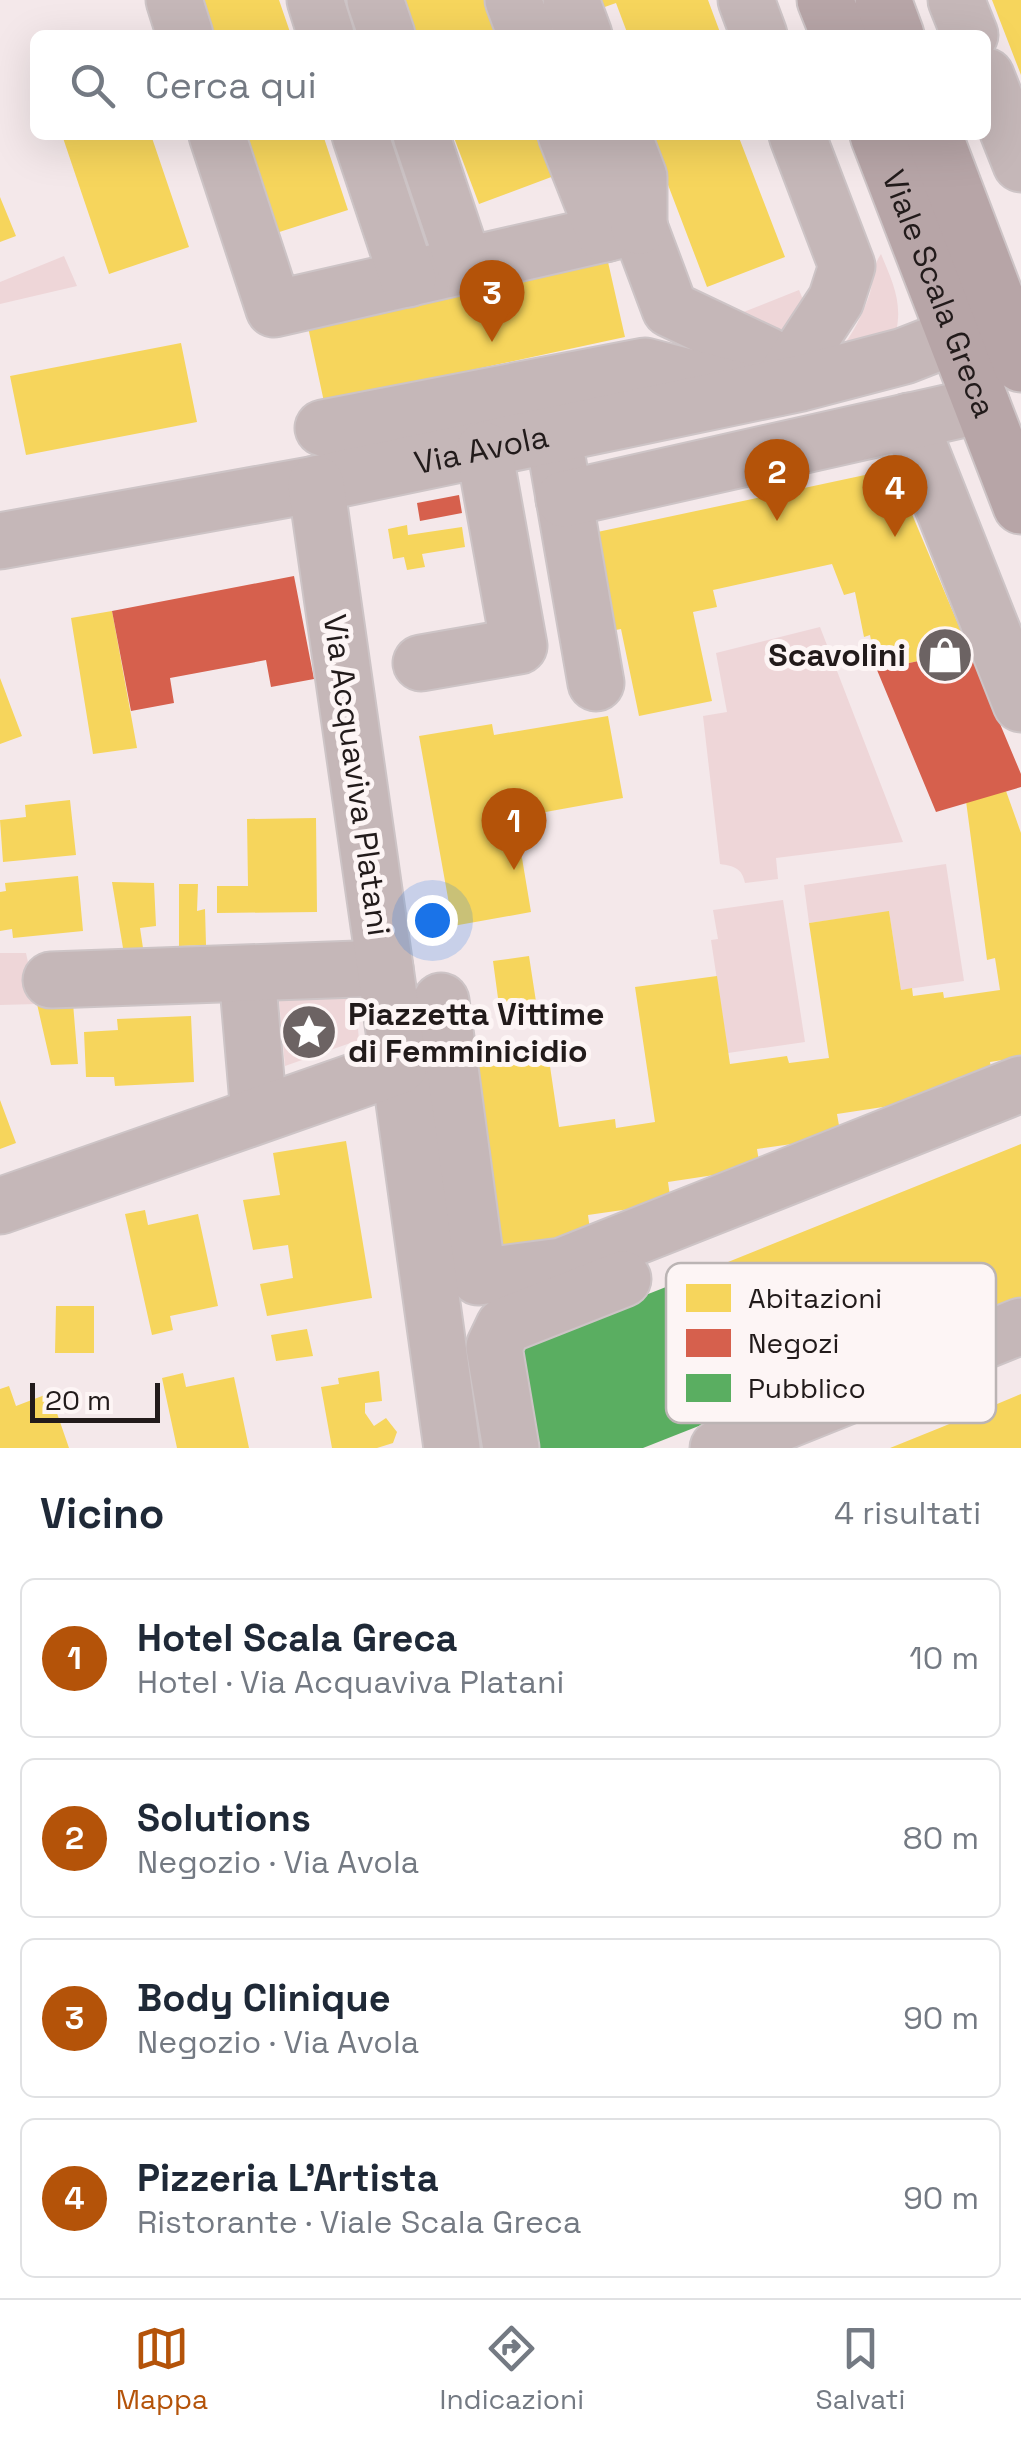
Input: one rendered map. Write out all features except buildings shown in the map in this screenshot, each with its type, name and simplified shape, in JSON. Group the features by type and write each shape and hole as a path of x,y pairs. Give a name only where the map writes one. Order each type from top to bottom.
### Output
{"main road":[{"path":"825,0 837,30"},
{"path":"882,0 894,30"},
{"name":"Viale Scala Greca","path":"881,140 1000,332"},
{"name":"Viale Scala Greca","path":"936,140 1000,332 982,405 1021,506"}],"street":[{"path":"174,0 183,30"},
{"path":"315,0 324,30"},
{"path":"375,0 385,30"},
{"path":"513,0 524,30"},
{"path":"570,0 582,30"},
{"path":"746,0 757,30"},
{"path":"956,0 968,30"},
{"path":"991,89 1021,164"},
{"path":"219,140 274,309 622,230"},
{"path":"362,140 408,279"},
{"path":"423,140 465,266"},
{"path":"569,140 670,309 767,355 765,390"},
{"path":"622,230 639,177 624,140"},
{"path":"765,390 836,300 847,266 799,140"},
{"name":"Via Avola","path":"0,540 484,450 765,390 1000,332"},
{"path":"323,428 645,366 765,390"},
{"path":"564,499 982,405"},
{"path":"909,422 1021,704"},
{"path":"553,435 596,683"},
{"path":"421,663 519,646 484,450"},
{"name":"Via Acquaviva Platani","path":"316,484 452,1448"},
{"path":"52,980 384,968"},
{"path":"247,974 259,1114"},
{"path":"441,1001 478,1277 562,1266 1021,1084"},
{"path":"0,1206 398,1066"},
{"path":"511,1448 494,1347 504,1326 1021,1123"},
{"path":"996,1336 1021,1326"},
{"path":"996,1370 1021,1360"},
{"path":"718,1448 780,1423"},
{"path":"802,1448 864,1423"}],"shaded area":[{"path":"881,254 897,301 896,332 839,351 864,309"},
{"path":"64,256 77,286 0,304 0,282"},
{"path":"799,290 804,302 783,344 736,315"},
{"path":"820,627 903,842 776,858 778,879 745,883 737,869 720,864 703,716 727,712 716,653"},
{"path":"946,864 964,981 901,990 889,912 809,923 804,885"},
{"path":"783,900 805,1042 728,1053 711,940 718,939 713,910"},
{"path":"0,953 26,953 37,1004 0,1005"},
{"path":"355,995 359,1040 285,1066 279,1000"}],"place":[{"name":"Body Clinique","path":"492,342"},
{"name":"Solutions","path":"777,521"},
{"name":"Pizzeria L'Artista","path":"895,537"},
{"name":"Scavolini","path":"945,655"},
{"name":"Hotel Scala Greca","path":"514,870"},
{"name":"Piazzetta Vittime di Femminicidio","path":"309,1032"}]}
